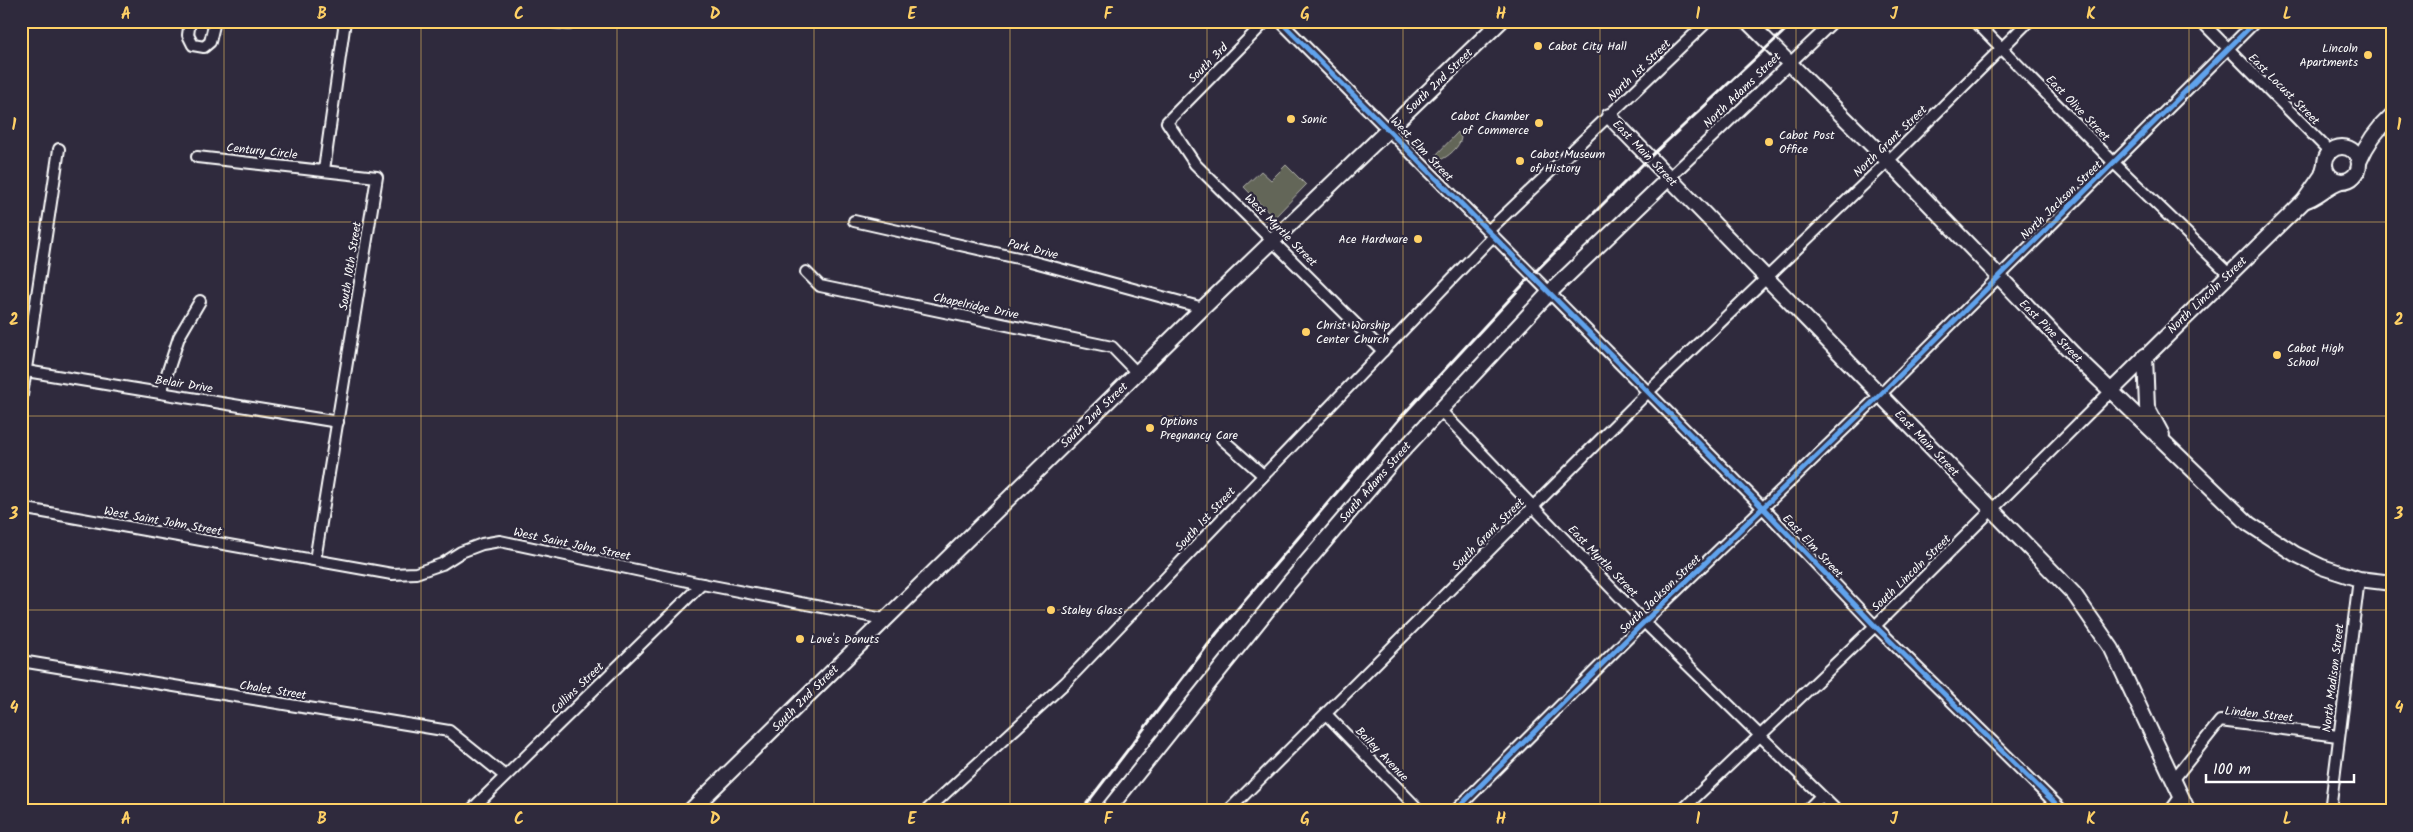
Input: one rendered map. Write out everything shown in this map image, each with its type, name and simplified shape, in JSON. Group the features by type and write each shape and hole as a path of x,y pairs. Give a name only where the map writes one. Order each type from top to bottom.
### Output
{"street":[{"path":"190,21 188,35 193,45 204,47 210,42 215,21"},
{"path":"324,170 346,21"},
{"path":"543,21 569,24"},
{"name":"South 3rd","path":"1167,122 1266,21"},
{"name":"West Elm Street","path":"1280,21 1549,292"},
{"name":"South 2nd Street","path":"690,811 1203,308 1390,130 1501,21"},
{"name":"North 1st Street","path":"1609,116 1708,21"},
{"name":"East Pine Street","path":"1747,21 1888,162 2111,391 2249,524 2295,554 2322,567 2359,579 2392,583"},
{"name":"North Adams Street","path":"1669,178 1834,21"},
{"name":"East Olive Street","path":"1975,21 2114,163 2229,274"},
{"name":"North Grant Street","path":"1766,277 1888,162 2029,21"},
{"name":"East Locust Street","path":"2201,21 2332,154"},
{"name":"North Jackson Street","path":"1881,394 1997,276 2114,163 2256,21"},
{"name":"North Lincoln Street","path":"2111,391 2304,201 2322,175 2332,154 2380,127 2392,115"},
{"name":"East Main Street","path":"1609,116 2074,594 2112,650 2188,811"},
{"name":"South 1st Street","path":"926,811 1065,684 1263,475 1324,415 1491,234 1609,116"},
{"name":"West Myrtle Street","path":"1167,122 1195,164 1274,240 1383,350"},
{"name":"North Lincoln Street","path":"2304,201 2316,198 2331,184 2353,177 2358,171 2359,162 2380,127"},
{"path":"21,402 26,371 26,334 59,149"},
{"path":"2341,181 2329,176 2332,154 2354,151 2359,162"},
{"name":"Century Circle","path":"197,157 324,170"},
{"name":"South 10th Street","path":"315,560 377,177 324,170"},
{"name":"South Adams Street","path":"1107,811 1289,583 1393,461 1549,292 1669,178"},
{"name":"Park Drive","path":"854,221 1027,260 1203,308"},
{"name":"Chapelridge Drive","path":"806,272 820,286 1112,347 1137,373"},
{"name":"South Grant Street","path":"1228,811 1532,507 1766,277"},
{"name":"East Elm Street","path":"1549,292 1763,508 1875,626 2063,811"},
{"path":"161,392 179,337 200,301"},
{"path":"2145,356 2147,408 2168,446"},
{"name":"Belair Drive","path":"26,371 338,422"},
{"name":"South Lincoln Street","path":"1681,811 1875,626 2111,391"},
{"name":"South Jackson Street","path":"1454,811 1644,622 1881,394"},
{"name":"East Myrtle Street","path":"1440,410 1644,622 1837,811"},
{"path":"1222,439 1263,475"},
{"name":"West Saint John Street","path":"21,508 392,574 416,573 442,564 461,552 482,544 500,541 702,584 884,619"},
{"name":"North Madison Street","path":"2330,811 2359,579"},
{"name":"Collins Street","path":"470,811 702,584"},
{"name":"Chalet Street","path":"21,662 449,731 505,776"},
{"name":"Bailey Avenue","path":"1326,714 1420,811"},
{"name":"Linden Street","path":"2174,780 2220,721 2338,736"},
{"path":"1806,811 1821,796"},
{"path":"2170,811 2181,796"}],"green space":[{"path":"1458,132 1461,138 1456,148 1439,160 1435,156"},
{"path":"1286,165 1306,185 1274,218 1244,187 1261,171 1271,180"}],"railway":[{"path":"1081,811 1217,633 1401,417 1531,276 1649,158 1795,21"}],"cycle path":[{"path":"1280,21 1763,508 1875,626 2063,811"},
{"path":"1455,811 1644,622 1881,394 2256,21"}],"place":[{"name":"Cabot City Hall","path":"1538,46"},
{"name":"Lincoln Apartments","path":"2368,55"},
{"name":"Sonic","path":"1291,119"},
{"name":"Cabot Chamber of Commerce","path":"1539,123"},
{"name":"Cabot Post Office","path":"1769,142"},
{"name":"Cabot Museum of History","path":"1520,161"},
{"name":"Ace Hardware","path":"1418,239"},
{"name":"Christ Worship Center Church","path":"1306,332"},
{"name":"Cabot High School","path":"2277,355"},
{"name":"Options Pregnancy Care","path":"1150,428"},
{"name":"Staley Glass","path":"1051,610"},
{"name":"Love's Donuts","path":"800,639"}]}
